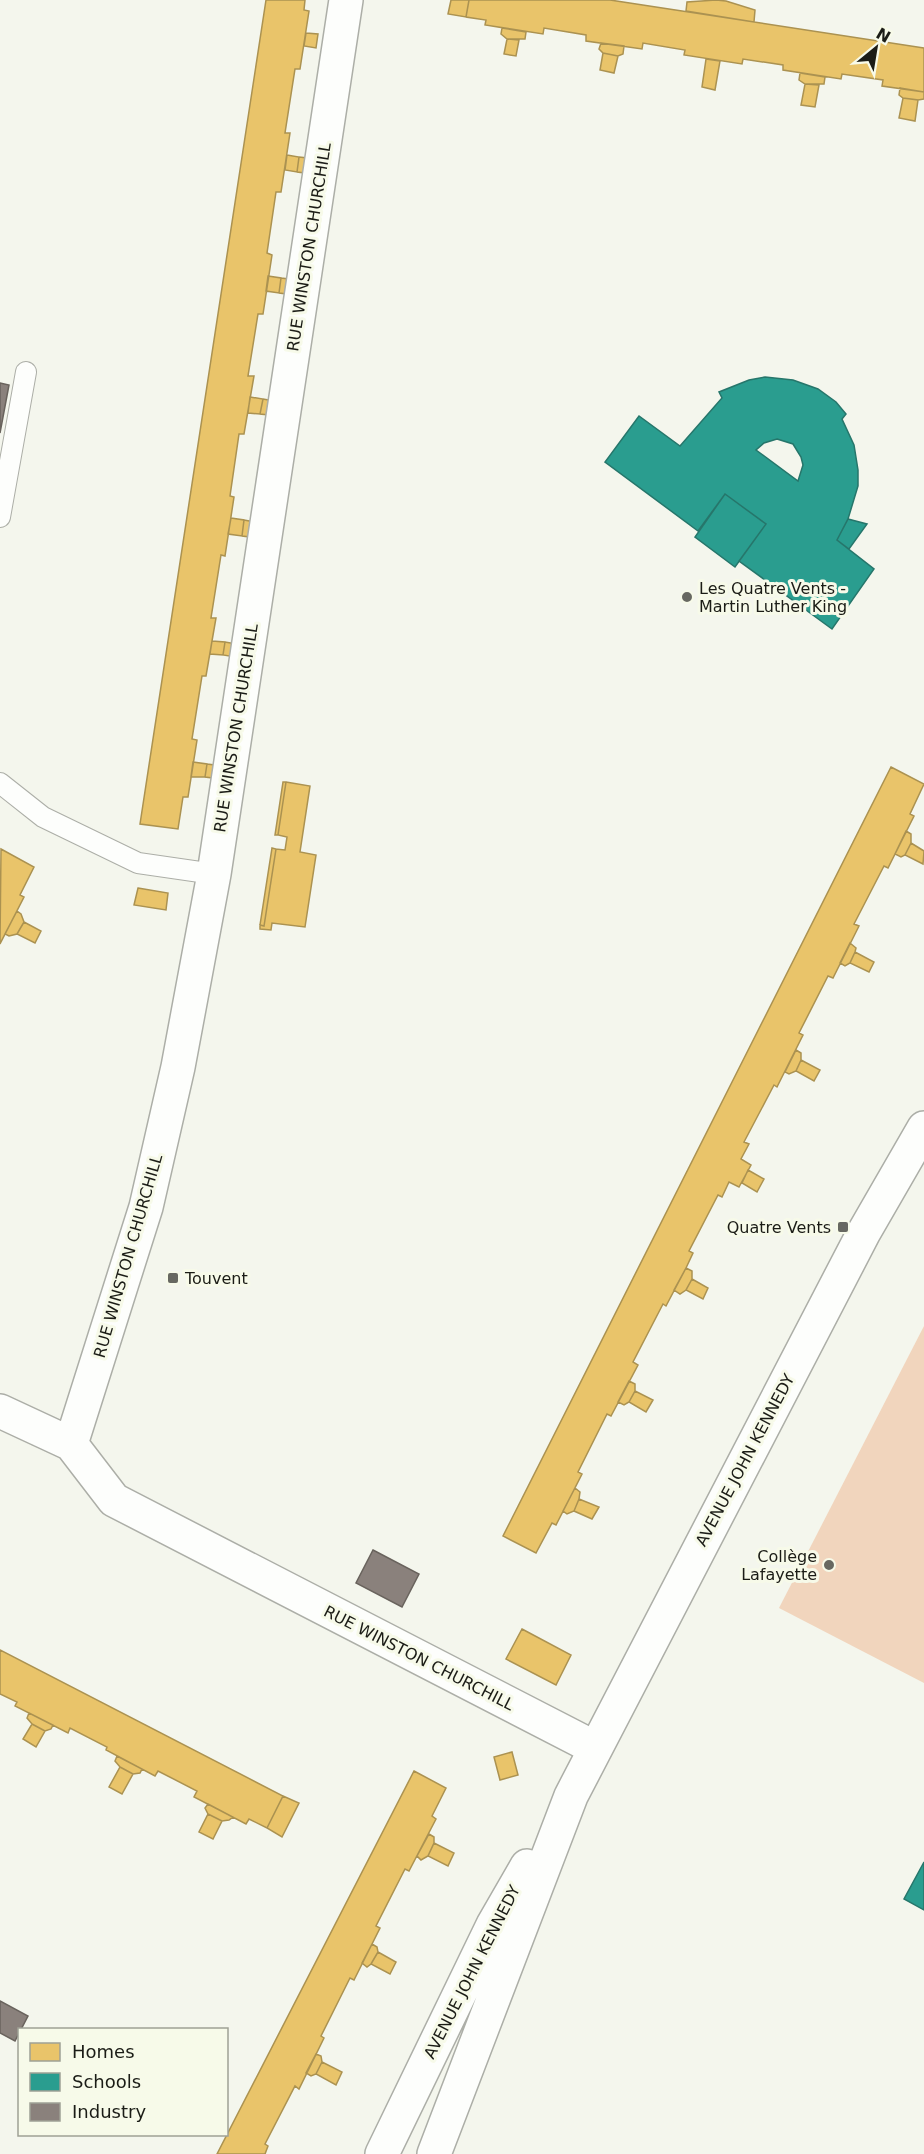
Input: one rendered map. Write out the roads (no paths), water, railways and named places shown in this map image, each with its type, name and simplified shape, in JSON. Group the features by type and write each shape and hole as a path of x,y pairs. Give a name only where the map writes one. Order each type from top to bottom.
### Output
{"street":[{"name":"RUE WINSTON CHURCHILL","path":"71,1443 146,1207 178,1067 214,874 346,0"},
{"name":"AVENUE JOHN KENNEDY","path":"434,2154 571,1796 864,1232 924,1128"},
{"name":"RUE WINSTON CHURCHILL","path":"0,1411 71,1443 114,1500 595,1748"},
{"name":"AVENUE JOHN KENNEDY","path":"382,2154 494,1924 549,1826 571,1796"}],"lane":[{"path":"0,517 26,372"},
{"path":"0,783 43,816 138,863 214,874"}],"place":[{"name":"Les Quatre Vents - Martin Luther King","path":"687,597"},
{"name":"Quatre Vents","path":"843,1227"},
{"name":"Touvent","path":"173,1278"},
{"name":"Collège Lafayette","path":"829,1565"}]}
